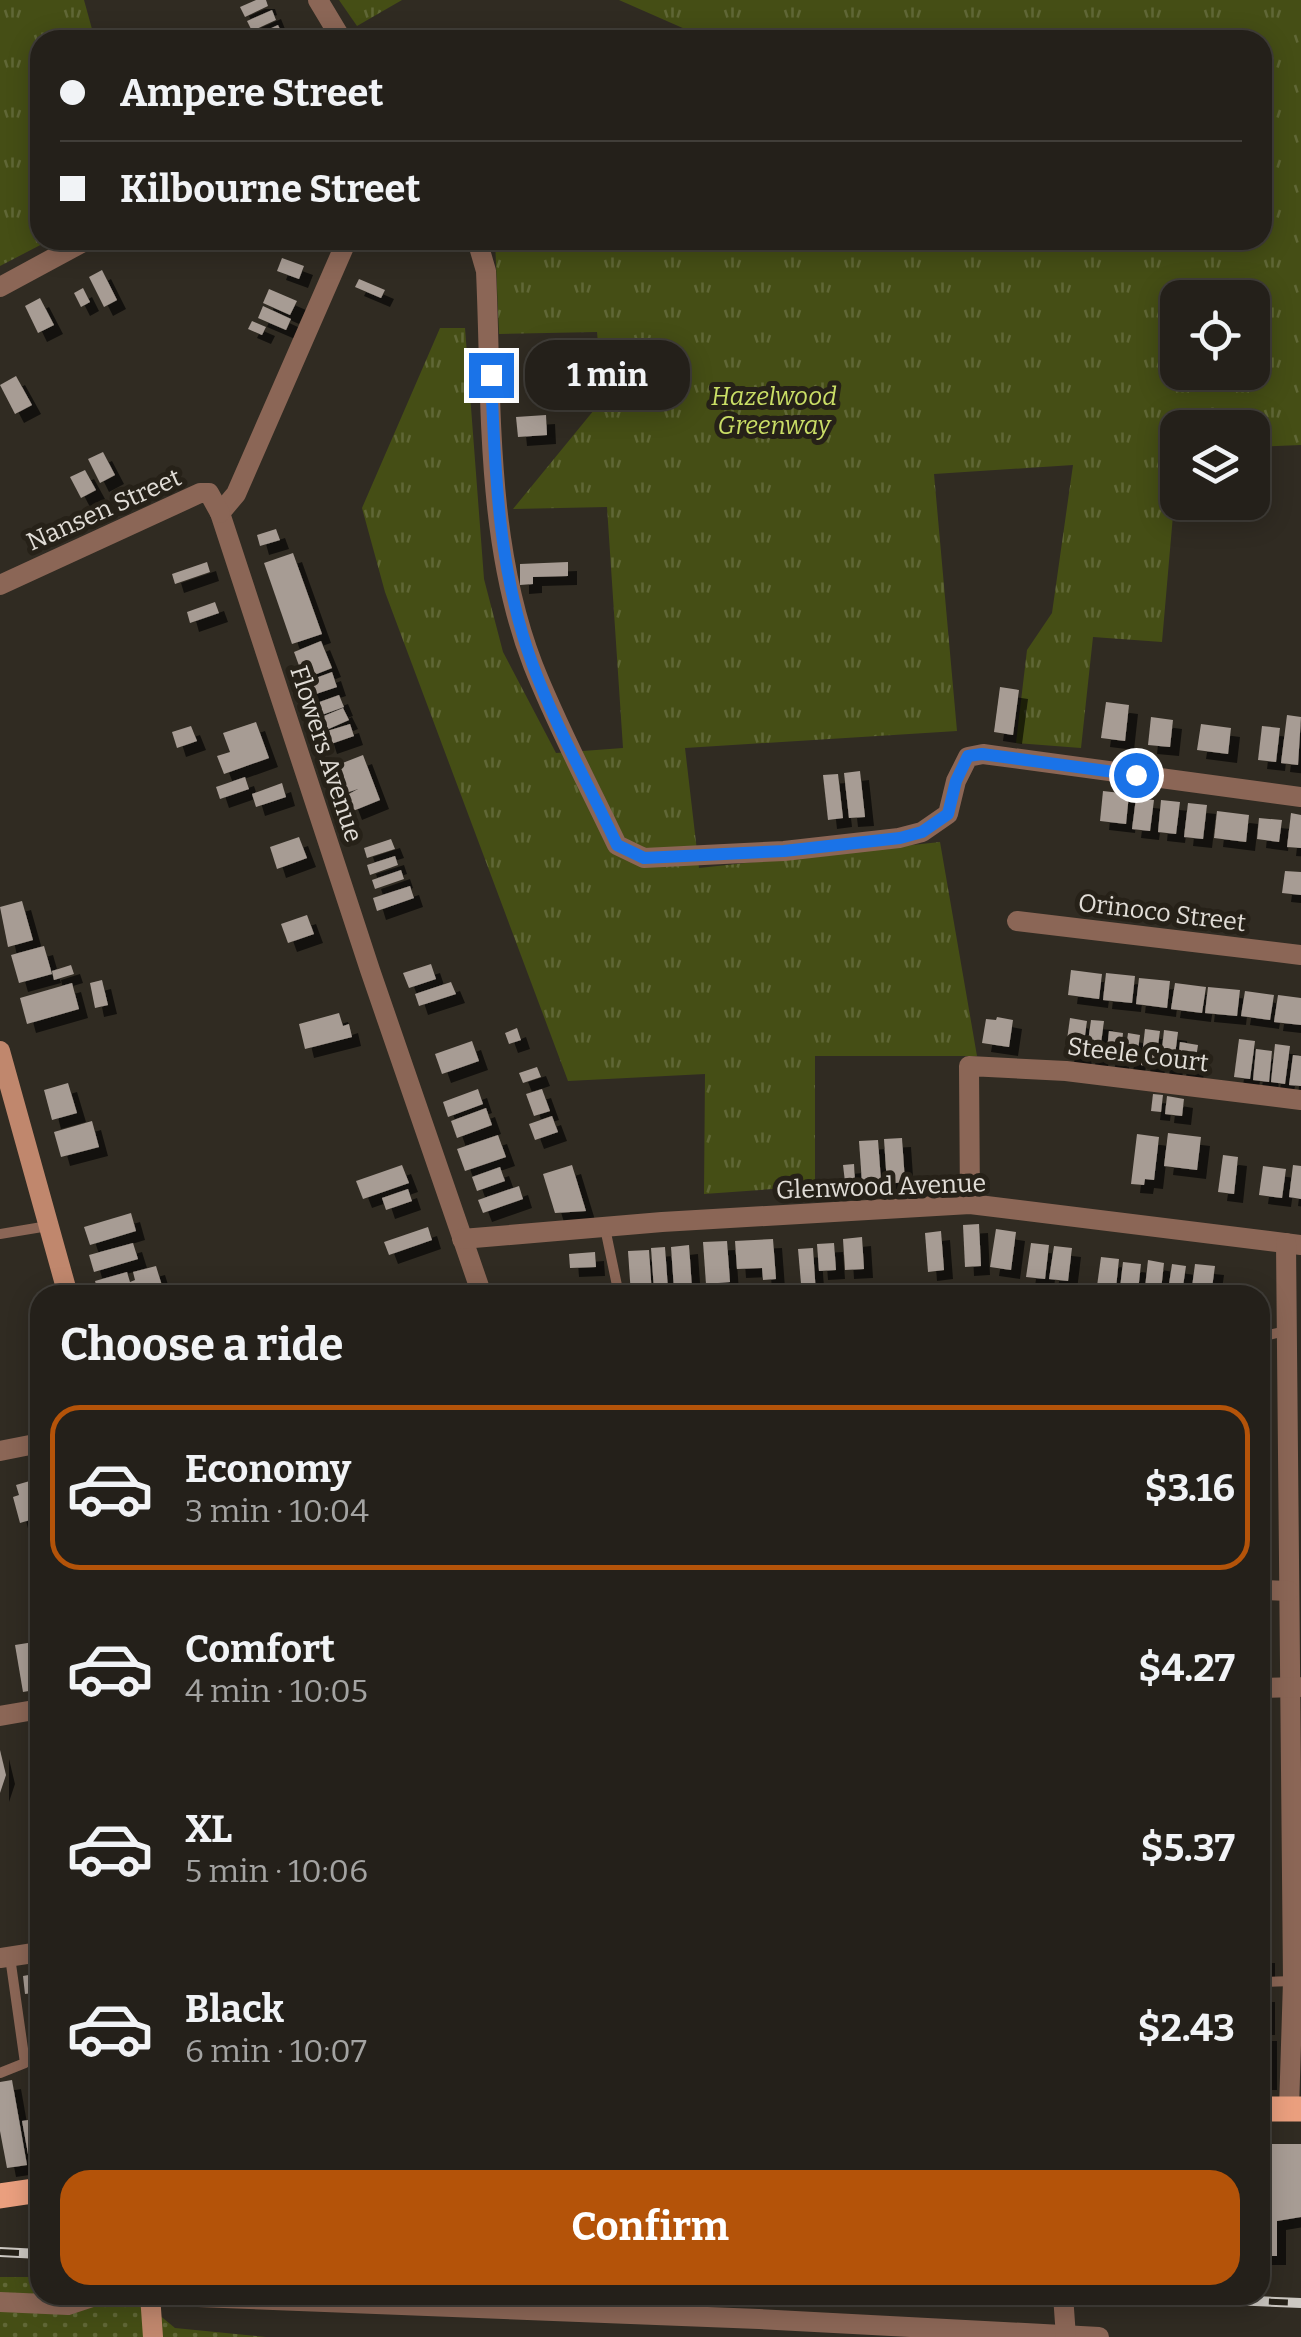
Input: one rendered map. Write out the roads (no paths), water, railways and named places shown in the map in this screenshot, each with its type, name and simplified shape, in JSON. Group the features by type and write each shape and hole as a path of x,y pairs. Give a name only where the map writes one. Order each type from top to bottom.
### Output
{"main road":[{"path":"0,1054 65,1285"},
{"path":"0,2196 30,2192"},
{"path":"150,2305 154,2337"}],"street":[{"path":"318,0 336,30"},
{"path":"0,287 68,250"},
{"path":"220,514 236,494 343,250"},
{"path":"480,250 486,271 497,513 514,596 532,663 617,845 644,858 784,851 900,838 922,832 948,814 956,781 968,756 982,754 1301,797"},
{"name":"Nansen Street","path":"0,585 200,493 209,493 220,514"},
{"name":"Flowers Avenue","path":"220,514 478,1285"},
{"name":"Orinoco Street","path":"1017,920 1301,955"},
{"name":"Steele Court","path":"970,1204 969,1066 1066,1071 1301,1100"},
{"name":"Glenwood Avenue","path":"462,1240 970,1204 1294,1244"},
{"path":"1294,1244 1287,1331 1294,1352 1289,1592 1294,1687 1295,2109"},
{"path":"0,1450 30,1446"},
{"path":"1270,1591 1289,1592"},
{"path":"0,1716 30,1711"},
{"path":"5,1958 30,1954"},
{"path":"0,2302 30,2303"},
{"path":"328,2305 722,2327 1099,2337"},
{"path":"1064,2305 1066,2336"}],"lane":[{"path":"0,1234 50,1226"},
{"path":"606,1228 617,1285"},
{"path":"1270,1334 1287,1331"},
{"path":"0,2073 25,2063 5,1958"},
{"path":"1270,1982 1293,1982"}],"railway":[{"path":"0,2252 30,2254"},
{"path":"1270,2302 1301,2303"}],"park label":[{"name":"Hazelwood Greenway","path":"774,412"}]}
